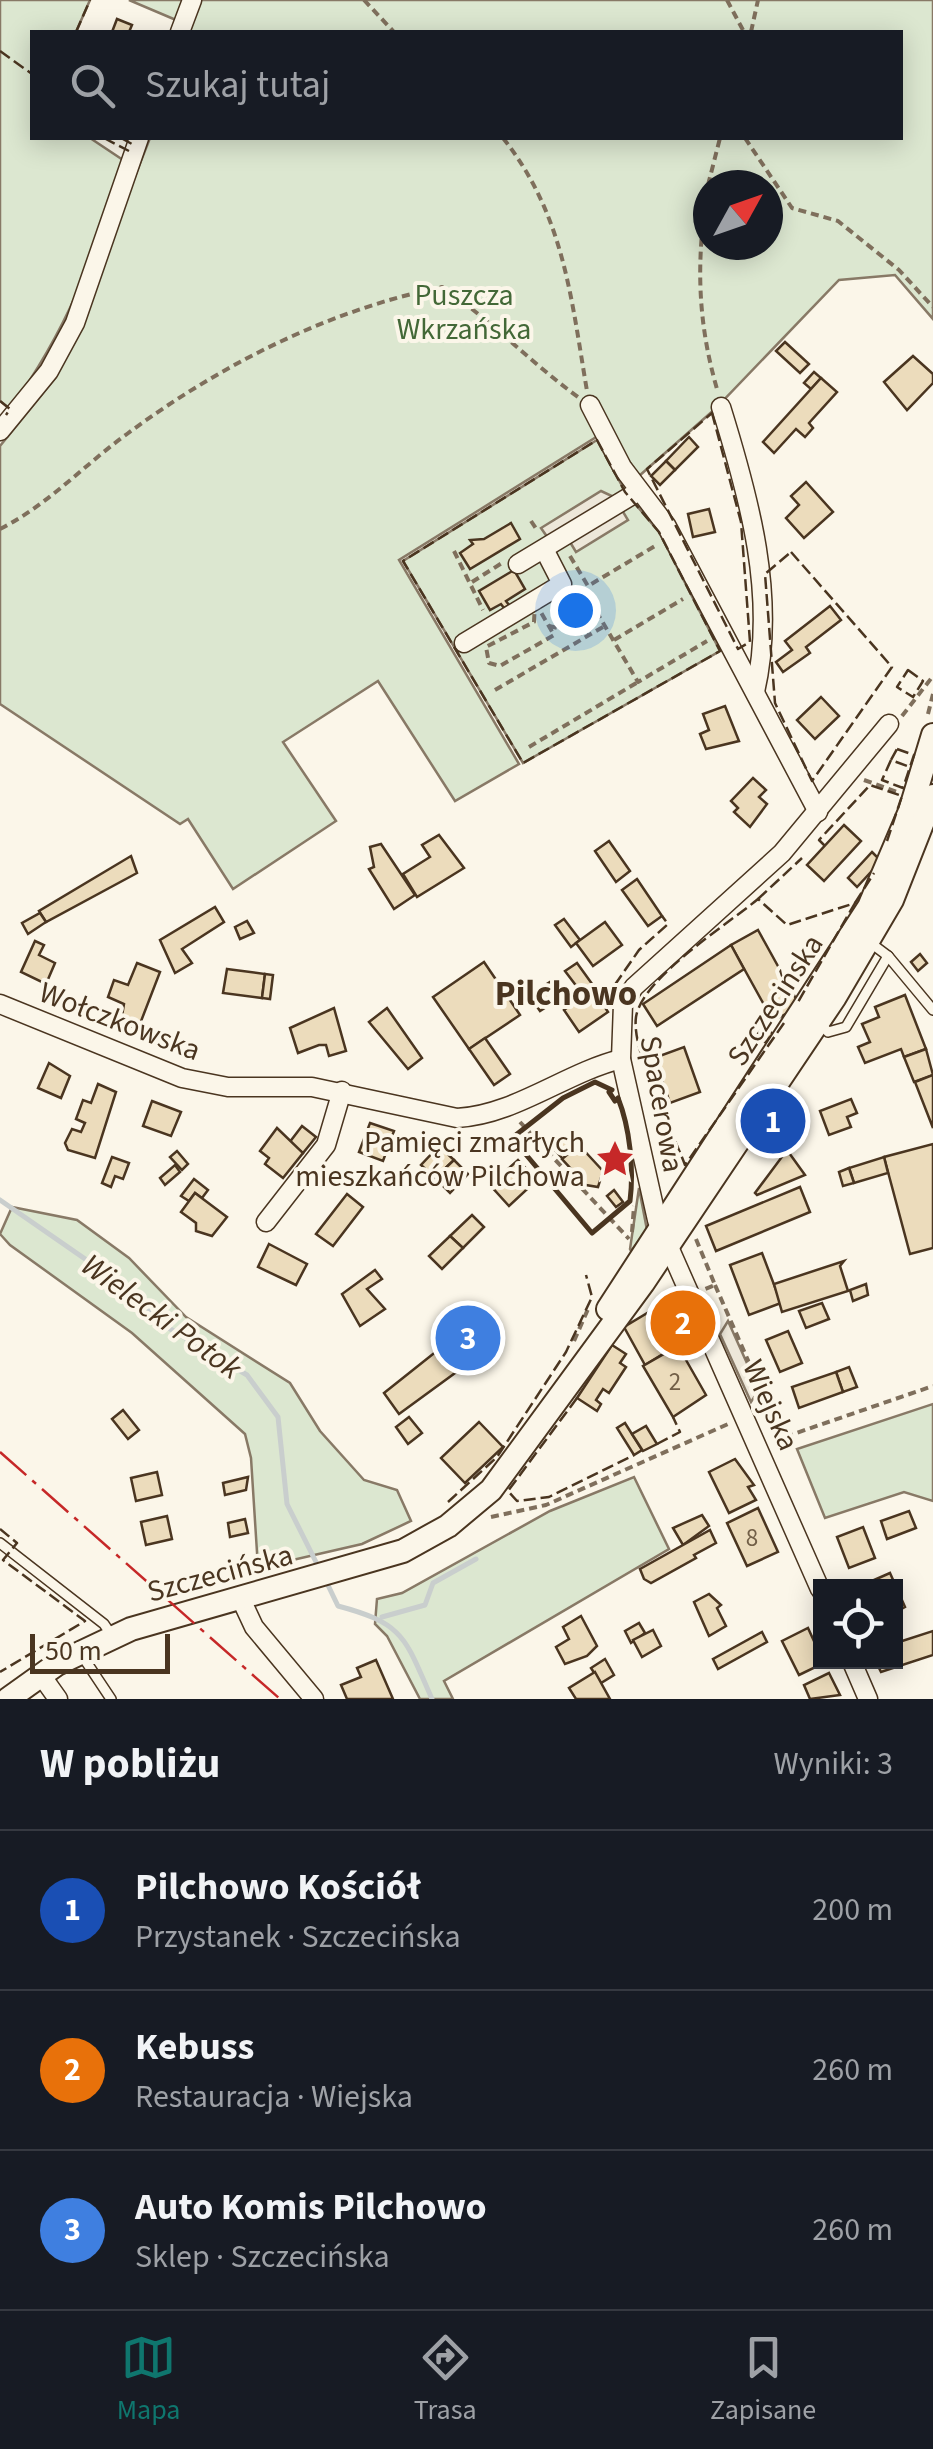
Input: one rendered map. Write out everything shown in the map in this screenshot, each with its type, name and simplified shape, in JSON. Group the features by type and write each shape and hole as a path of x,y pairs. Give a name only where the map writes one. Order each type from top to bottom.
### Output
{"main road":[{"name":"Szczecińska","path":"870,943 892,857 933,735"},
{"name":"Szczecińska","path":"8,1699 41,1675 112,1636 240,1597 360,1567 426,1540 481,1500 515,1463 811,1017 870,943 903,876 933,796"}],"street":[{"path":"181,30 192,0"},
{"path":"0,432 48,371 74,323 138,140"},
{"path":"590,405 639,490 666,525 818,812"},
{"path":"722,407 755,526 762,635 755,692"},
{"path":"518,564 639,490"},
{"path":"464,644 562,584 552,544"},
{"name":"Spacerowa","path":"664,1236 620,1059 619,1028 628,994 782,853 889,724"},
{"name":"Wołczkowska","path":"0,1004 182,1078 228,1087 312,1086 457,1118 509,1106 620,1059"},
{"path":"266,1222 326,1146 342,1091"},
{"name":"Wiejska","path":"664,1236 816,1579"},
{"path":"240,1597 254,1627 314,1699"},
{"path":"855,1669 868,1699"},
{"path":"41,1675 58,1699"}],"lane":[{"path":"870,943 933,1010"},
{"path":"0,1542 104,1624 112,1636"},
{"path":"80,1652 111,1699"}],"path":[{"path":"364,0 392,30"},
{"path":"726,0 746,30"},
{"path":"748,30 758,0"},
{"path":"505,140 531,174 562,250 590,405"},
{"path":"712,170 720,140"},
{"path":"746,140 792,208 838,221 899,270 933,307"},
{"path":"700,260 701,334 722,407"},
{"path":"0,529 34,512 112,445 204,380 390,297 442,287 488,318 536,367 590,405"},
{"path":"552,544 588,586 656,546"},
{"path":"454,551 493,627"},
{"path":"583,589 638,682"},
{"path":"614,640 683,599"},
{"path":"535,602 554,635 500,666 489,663 486,647 534,622 535,602"},
{"path":"549,626 589,636"},
{"path":"495,690 605,626"},
{"path":"529,747 706,642"},
{"path":"889,724 896,723 933,676"},
{"path":"850,775 905,794"},
{"path":"509,1106 524,1128 630,1240"},
{"path":"690,1227 715,1284 701,1292"},
{"path":"759,1446 933,1386"},
{"path":"482,1519 546,1505 746,1416"}],"green space":[{"path":"0,0 90,0 77,30 30,30 30,140 93,140 126,162 64,320 10,409 0,401"},
{"path":"129,0 184,0 176,20"},
{"name":"Puszcza Wkrzańska","path":"201,0 933,0 933,319 895,275 839,280 715,409 639,476 618,445 598,436 399,560 519,764 455,801 378,681 283,742 336,821 233,889 188,819 180,824 0,704 0,446 56,377 149,140 903,140 903,30 190,30"},
{"path":"597,440 626,493 659,532 720,651 523,763 403,561"},
{"path":"639,1188 647,1230 631,1251 630,1249"},
{"path":"12,1207 77,1220 129,1258 186,1317 290,1383 320,1431 364,1480 397,1490 411,1521 362,1544 258,1568 251,1458 245,1434 132,1333 10,1245 0,1234"},
{"path":"933,1404 933,1501 904,1492 825,1518 797,1449"},
{"path":"634,1477 669,1549 444,1681 453,1699 420,1699 387,1636 375,1624 377,1599 402,1593 550,1511"}],"shaded area":[{"path":"601,491 614,497 628,520 576,552 570,542 548,538 541,528"},
{"path":"728,1321 759,1390 751,1402 720,1334"}],"building":[{"path":"117,19 132,25 130,30 113,30"},
{"path":"785,342 809,364 800,373 776,351"},
{"path":"913,356 933,374 933,383 907,410 884,382"},
{"path":"814,372 821,378 811,389 804,383"},
{"path":"821,378 837,392 809,423 813,428 805,437 796,429 774,453 763,442"},
{"path":"689,437 698,447 675,470 666,461"},
{"path":"666,461 675,470 660,485 651,476"},
{"path":"806,482 833,512 804,538 786,518 799,505 791,496"},
{"path":"709,509 715,532 693,537 688,514"},
{"path":"511,523 520,539 470,569 460,553 473,544 470,540 484,539"},
{"path":"514,570 525,589 506,601 509,605 504,608 501,604 490,610 479,591"},
{"path":"830,606 841,620 806,647 810,653 783,672 776,662 792,650 785,641"},
{"path":"821,697 839,716 815,739 797,720"},
{"path":"725,706 739,741 706,749 700,734 709,730 703,714"},
{"path":"753,778 766,790 759,797 767,804 750,827 734,812 738,808 731,801"},
{"path":"844,825 861,841 824,881 807,865"},
{"path":"439,835 464,868 417,897 403,874 430,857 422,845"},
{"path":"609,841 630,871 616,882 595,851"},
{"path":"381,844 415,895 394,909 369,869 374,867 370,847"},
{"path":"872,852 881,861 857,887 848,878"},
{"path":"131,856 137,873 46,922 39,911"},
{"path":"637,879 662,916 648,926 622,890"},
{"path":"215,907 224,922 182,949 192,963 175,973 160,940"},
{"path":"40,913 46,922 28,934 22,923"},
{"path":"564,919 580,940 571,947 555,925"},
{"path":"247,921 254,933 240,939 235,927"},
{"path":"605,922 622,945 593,966 576,943"},
{"path":"758,930 800,1006 773,1021 731,945"},
{"path":"35,941 44,945 39,955 55,963 46,984 21,972"},
{"path":"731,945 744,969 657,1026 643,1004"},
{"path":"920,954 927,963 918,971 911,962"},
{"path":"484,962 520,1015 469,1049 433,997"},
{"path":"137,963 160,972 138,1029 121,1022 124,1004 108,997 114,980 128,985"},
{"path":"577,963 595,988 584,996 565,971"},
{"path":"227,969 265,974 262,998 223,993"},
{"path":"265,974 273,975 270,999 262,998"},
{"path":"550,982 560,998 540,1011 529,995"},
{"path":"593,989 608,1012 579,1032 564,1010"},
{"path":"905,995 926,1049 904,1057 901,1049 865,1063 858,1047 870,1042 862,1024 879,1017 875,1007"},
{"path":"334,1008 346,1051 329,1056 326,1045 319,1045 298,1053 290,1028"},
{"path":"387,1008 422,1058 408,1069 369,1022"},
{"path":"764,1026 773,1034 765,1042 757,1035"},
{"path":"485,1038 510,1074 494,1085 469,1049"},
{"path":"684,1047 700,1092 670,1103 654,1058"},
{"path":"926,1049 933,1075 914,1082 904,1057"},
{"path":"49,1063 70,1076 61,1098 38,1088"},
{"path":"933,1075 933,1128 915,1082"},
{"path":"98,1084 116,1092 95,1158 68,1150 65,1143 72,1129 81,1132 85,1123 76,1119 83,1100 91,1103"},
{"path":"851,1099 857,1113 847,1117 851,1127 829,1135 820,1111"},
{"path":"152,1101 181,1112 171,1136 143,1126"},
{"path":"370,1123 394,1131 383,1161 359,1152"},
{"path":"302,1126 316,1137 303,1153 289,1143"},
{"path":"277,1128 303,1153 283,1178 265,1164 269,1158 260,1151"},
{"path":"569,1135 578,1145 563,1159 554,1149"},
{"path":"933,1144 933,1248 910,1254 884,1157"},
{"path":"579,1145 603,1171 598,1187 586,1185 562,1159"},
{"path":"439,1146 454,1160 435,1178 421,1165"},
{"path":"787,1150 805,1175 757,1195 755,1193"},
{"path":"177,1151 188,1164 182,1170 170,1157"},
{"path":"112,1157 129,1163 123,1179 115,1176 111,1187 102,1183"},
{"path":"884,1157 888,1173 854,1183 849,1168"},
{"path":"454,1160 468,1174 450,1193 435,1178"},
{"path":"518,1160 537,1180 509,1206 490,1185"},
{"path":"175,1165 180,1172 165,1185 160,1178"},
{"path":"849,1168 854,1183 843,1186 839,1172"},
{"path":"194,1179 208,1190 202,1198 195,1193 189,1201 181,1196"},
{"path":"800,1187 810,1212 716,1251 706,1226"},
{"path":"614,1190 623,1202 616,1207 607,1196"},
{"path":"195,1193 227,1217 212,1236 196,1231 196,1223 181,1212"},
{"path":"347,1194 363,1207 333,1246 316,1234"},
{"path":"472,1215 484,1227 463,1248 450,1236"},
{"path":"450,1236 463,1248 442,1269 429,1256"},
{"path":"269,1244 307,1264 296,1285 258,1267"},
{"path":"762,1253 781,1303 749,1315 730,1265"},
{"path":"844,1261 840,1266 848,1291 782,1312 774,1284"},
{"path":"375,1270 382,1279 367,1289 385,1309 360,1326 342,1294"},
{"path":"866,1284 868,1295 853,1301 850,1290"},
{"path":"822,1303 829,1319 806,1328 799,1311"},
{"path":"649,1312 671,1349 645,1365 624,1327"},
{"path":"682,1314 689,1329 683,1332 676,1317"},
{"path":"477,1319 493,1338 492,1346 399,1414 384,1393"},
{"path":"788,1331 802,1363 780,1372 766,1340"},
{"path":"612,1345 626,1354 620,1363 626,1367 609,1393 603,1389 596,1400 601,1404 597,1411 577,1398"},
{"path":"678,1346 706,1395 673,1417 643,1366"},
{"path":"849,1367 857,1387 843,1392 836,1372"},
{"path":"836,1372 843,1392 799,1408 792,1387"},
{"path":"123,1410 139,1430 128,1439 112,1419"},
{"path":"409,1417 422,1433 408,1444 396,1427"},
{"path":"479,1422 503,1447 465,1483 441,1458"},
{"path":"625,1423 642,1450 634,1455 617,1428"},
{"path":"646,1426 657,1444 643,1451 632,1434"},
{"path":"735,1459 754,1485 748,1487 756,1500 729,1513 709,1472"},
{"path":"157,1472 162,1495 136,1501 131,1478"},
{"path":"248,1477 246,1490 225,1495 223,1483"},
{"path":"758,1508 778,1552 747,1566 727,1523"},
{"path":"909,1511 916,1528 887,1539 881,1521"},
{"path":"702,1515 709,1526 683,1545 673,1528"},
{"path":"167,1516 172,1539 146,1545 141,1522"},
{"path":"245,1519 248,1533 230,1537 228,1523"},
{"path":"863,1527 875,1558 849,1568 837,1537"},
{"path":"710,1530 716,1543 694,1555 696,1558 651,1583 644,1579 640,1569"},
{"path":"709,1594 721,1605 717,1608 726,1626 709,1636 694,1602"},
{"path":"581,1616 597,1646 587,1656 565,1664 556,1647 569,1639 563,1627"},
{"path":"639,1623 645,1633 631,1643 625,1631"},
{"path":"808,1628 813,1639 813,1668 799,1675 782,1641"},
{"path":"653,1630 661,1646 642,1657 633,1640"},
{"path":"933,1631 933,1655 903,1665 903,1641"},
{"path":"762,1632 767,1642 718,1669 713,1659"},
{"path":"605,1659 614,1675 601,1683 591,1668"},
{"path":"376,1660 393,1699 347,1699 341,1685 361,1677 357,1668"},
{"path":"595,1672 610,1699 576,1699 569,1688"},
{"path":"829,1673 840,1695 810,1699 804,1685"}],"waterway":[{"name":"Wielecki Potok","path":"0,1200 127,1288 167,1327 247,1375 278,1417 287,1504 320,1570"},
{"path":"382,1617 425,1605 433,1583 476,1559"},
{"name":"Wielecki Potok","path":"325,1579 338,1606 378,1620 400,1637 432,1699"}],"fence":[{"path":"77,30 90,0"},
{"path":"0,51 30,73"},
{"path":"108,140 129,151"},
{"path":"125,140 132,144"},
{"path":"0,401 10,409 6,415"},
{"path":"712,413 741,522 750,642 738,649 647,469 712,413"},
{"path":"597,440 625,492 659,532 720,651 523,763 403,561 597,440"},
{"path":"791,552 892,667 812,781 775,703 765,574 791,552"},
{"path":"908,670 923,681 913,697 897,687 908,670"},
{"path":"897,749 914,755 910,767 891,760 897,749"},
{"path":"891,760 882,780 903,788 910,767"},
{"path":"825,846 819,840 870,785 902,796 887,841"},
{"path":"758,899 802,858"},
{"path":"855,903 874,873"},
{"path":"784,1023 685,1165 654,1091 636,1032 636,1017 653,986 758,899 787,925 855,903 798,1002"},
{"path":"605,999 639,950 668,924 662,916"},
{"path":"448,1502 497,1457 566,1352 592,1297 586,1275"},
{"path":"577,1398 508,1491 517,1501 549,1497 634,1455"},
{"path":"657,1444 680,1432 673,1417"},
{"path":"0,1529 17,1543 3,1560 85,1621 0,1672"}],"wall":[{"path":"595,1082 612,1090 609,1092 615,1101 618,1098 628,1135 632,1176 630,1201 592,1233 512,1138 563,1098 595,1082"}],"power":[{"path":"0,1452 280,1699"}],"place":[{"name":"Pilchowo Kościół","path":"773,1121"},
{"name":"Pamięci zmarłych mieszkańców Pilchowa","path":"615,1159"},
{"name":"Kebuss","path":"683,1323"},
{"name":"Auto Komis Pilchowo","path":"468,1338"}],"district":[{"name":"Pilchowo","path":"566,993"}]}
